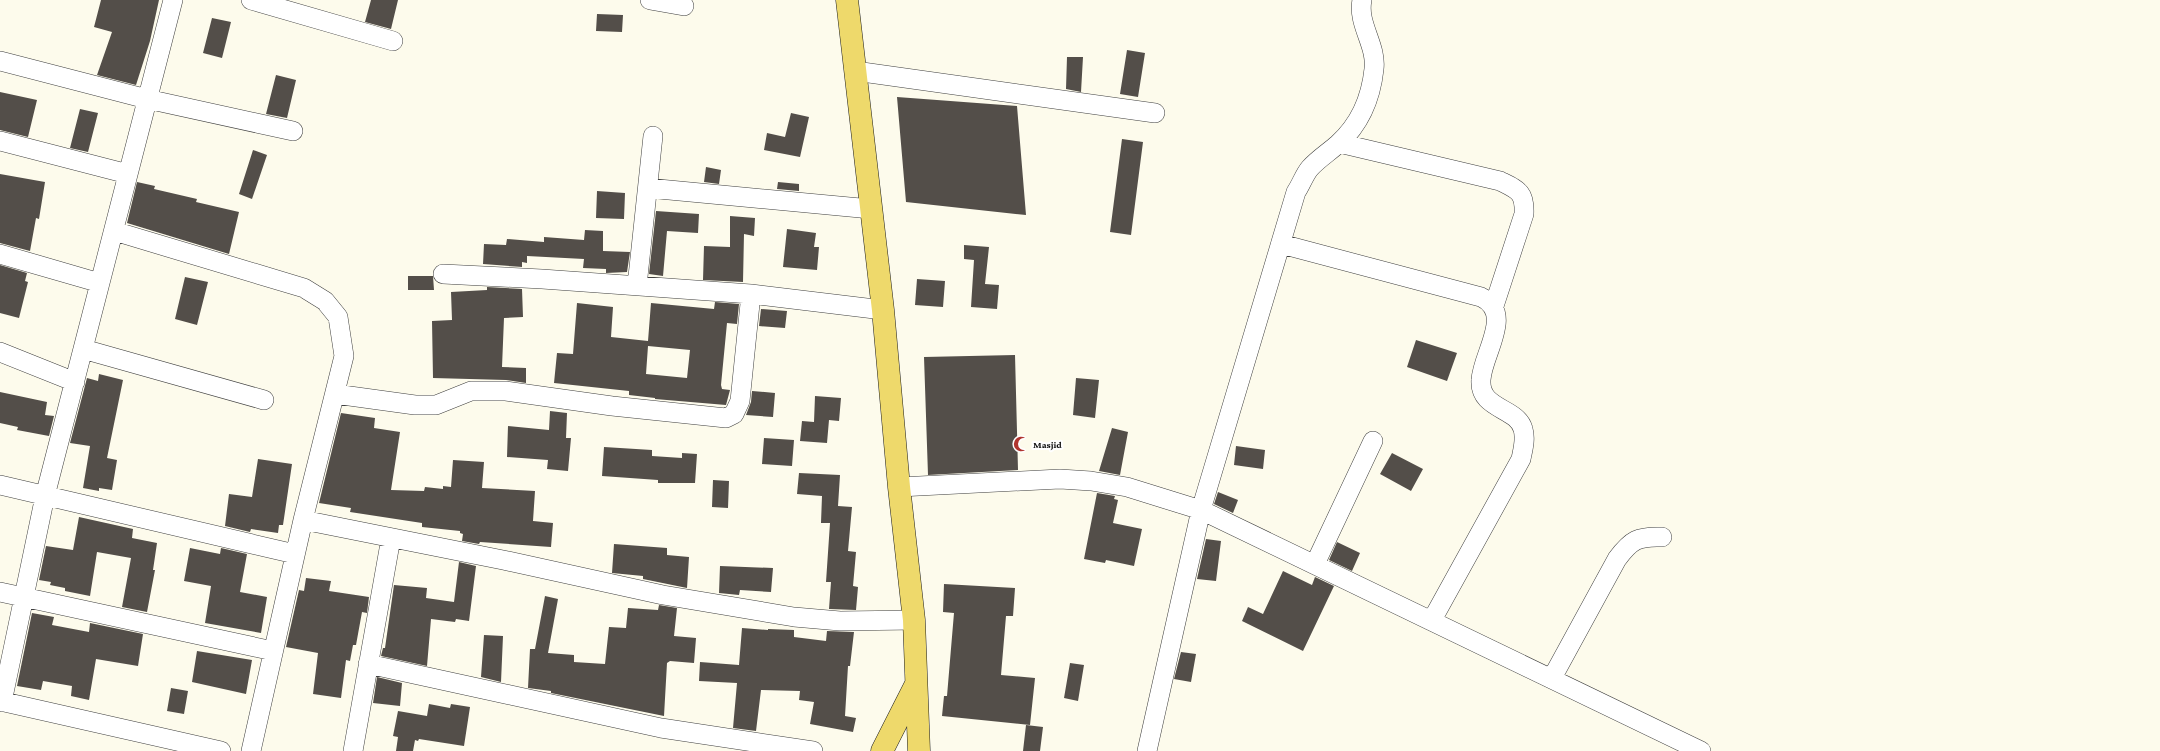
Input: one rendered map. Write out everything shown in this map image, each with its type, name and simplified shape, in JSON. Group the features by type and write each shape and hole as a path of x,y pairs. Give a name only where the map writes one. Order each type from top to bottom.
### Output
{"main road":[{"path":"847,0 883,310 899,487 914,620 919,751"},
{"path":"882,751 917,681"}],"street":[{"path":"173,0 45,496 1,702 187,747 221,751"},
{"path":"251,0 393,41"},
{"path":"650,0 684,6"},
{"path":"1147,751 1201,510 1296,192 1310,169 1339,143 1356,123 1366,105 1373,82 1375,62 1373,50 1362,21 1362,0"},
{"path":"0,61 147,99 293,132"},
{"path":"855,71 1155,113"},
{"path":"637,286 654,136"},
{"path":"0,141 128,174"},
{"path":"1339,143 1500,181 1521,193 1525,201 1524,214 1494,306"},
{"path":"648,188 871,209"},
{"path":"114,231 304,288 325,300 338,318 344,356 303,520 250,751"},
{"path":"1281,244 1481,297 1490,301 1494,306 1497,314 1496,328 1481,380 1482,390 1490,402 1519,421 1523,428 1524,442 1521,459 1432,620"},
{"path":"0,254 100,283"},
{"path":"443,274 751,294 883,310"},
{"path":"335,394 416,405 436,405 472,391 506,391 612,406 726,418 734,414 740,401 751,294"},
{"path":"83,349 264,400"},
{"path":"0,352 75,382"},
{"path":"1315,564 1373,440"},
{"path":"899,487 1060,480 1091,481 1127,487 1201,510 1432,620 1701,751"},
{"path":"0,485 295,554"},
{"path":"303,520 663,595 794,617 840,621 914,620"},
{"path":"1552,678 1616,560 1625,548 1634,540 1644,536 1662,537"},
{"path":"353,751 391,538"},
{"path":"0,592 273,651"},
{"path":"368,664 661,728 813,751"}],"building":[{"path":"101,0 159,0 150,41 136,85 97,75 112,32 94,27"},
{"path":"371,0 398,0 391,29 365,22"},
{"path":"597,14 623,15 622,32 596,31"},
{"path":"212,18 231,22 222,58 203,53"},
{"path":"1127,50 1145,53 1138,97 1120,94"},
{"path":"1067,57 1083,57 1081,92 1066,89"},
{"path":"276,75 296,80 287,118 266,114"},
{"path":"0,92 37,100 28,137 0,130"},
{"path":"897,97 1017,106 1026,215 906,202"},
{"path":"80,109 98,113 88,152 70,148"},
{"path":"791,113 809,117 800,157 764,150 767,133 785,137"},
{"path":"1122,139 1143,142 1131,235 1110,232"},
{"path":"253,150 267,155 252,199 239,194"},
{"path":"706,167 721,170 719,184 704,182"},
{"path":"0,174 45,182 39,219 36,218 30,251 0,243"},
{"path":"137,182 155,186 154,189 197,199 196,202 239,212 229,254 127,223"},
{"path":"778,182 799,184 799,191 777,189"},
{"path":"597,191 625,193 624,219 596,218"},
{"path":"656,211 699,214 698,233 667,231 663,276 649,274"},
{"path":"730,216 755,218 754,236 744,234 743,282 703,280 704,246 730,247"},
{"path":"787,229 816,233 814,247 819,247 817,270 783,267"},
{"path":"585,230 603,231 603,251 630,252 627,272 606,273 606,269 583,268 584,259 527,256 527,263 522,262 522,267 483,264 484,244 506,245 507,239 544,242 544,237 584,240"},
{"path":"964,245 989,247 985,284 999,285 997,309 971,307 974,260 964,259"},
{"path":"0,265 27,273 25,281 28,282 19,318 0,313"},
{"path":"408,276 433,276 434,290 408,290"},
{"path":"185,277 208,282 197,325 175,319"},
{"path":"917,279 945,281 943,307 915,305"},
{"path":"487,287 522,289 523,317 504,318 502,367 526,368 526,383 506,380 433,378 432,321 452,320 451,292 487,290"},
{"path":"715,302 739,304 737,324 727,323 721,385 722,389 730,390 726,405 655,399 629,395 629,391 554,383 557,353 573,354 577,303 613,307 611,337 648,341 651,303 714,309","holes":["648,346 690,350 687,378 646,374"]},
{"path":"761,309 787,311 785,328 759,326"},
{"path":"1416,340 1457,353 1447,381 1407,367"},
{"path":"1015,355 1018,470 928,475 924,357"},
{"path":"99,374 123,380 107,458 117,460 112,490 99,488 99,491 83,488 90,446 70,443 87,378 98,381"},
{"path":"1076,378 1099,380 1095,418 1073,415"},
{"path":"752,391 775,393 773,417 746,415 751,402"},
{"path":"0,392 47,402 45,415 54,416 49,436 17,430 18,427 0,423"},
{"path":"815,396 841,398 839,421 829,420 827,443 800,441 802,421 814,422"},
{"path":"550,411 567,413 566,438 571,438 568,471 547,469 548,460 507,457 508,426 549,430"},
{"path":"341,413 375,418 374,428 400,432 391,490 424,491 425,487 443,489 443,486 451,487 453,460 484,462 482,488 535,491 533,521 553,523 551,547 480,542 479,544 462,541 463,534 460,533 460,531 422,527 422,523 350,512 351,508 319,503"},
{"path":"1112,428 1128,432 1120,475 1099,471"},
{"path":"764,438 794,440 792,466 762,464"},
{"path":"1236,446 1265,450 1263,469 1234,465"},
{"path":"604,447 652,450 652,456 682,458 682,453 697,454 695,483 658,483 658,480 602,476"},
{"path":"1392,453 1423,469 1411,491 1380,474"},
{"path":"258,459 292,464 283,525 279,525 278,533 251,529 250,532 225,526 229,494 252,497"},
{"path":"799,473 840,475 838,506 852,507 848,551 856,552 853,586 858,587 856,610 829,609 831,582 826,582 830,523 821,523 822,496 797,494"},
{"path":"713,480 729,481 728,508 712,507"},
{"path":"1218,492 1238,500 1233,513 1214,504"},
{"path":"1097,493 1115,496 1114,499 1118,500 1113,523 1142,529 1134,566 1106,560 1105,563 1084,559"},
{"path":"79,517 133,529 132,538 157,543 153,570 155,570 147,612 122,607 131,558 97,552 90,596 65,591 65,588 50,585 51,582 39,580 46,546 73,550"},
{"path":"1206,539 1221,541 1216,581 1197,579"},
{"path":"1337,542 1360,553 1352,571 1329,560"},
{"path":"614,544 667,548 667,555 689,557 687,588 643,579 643,576 612,573"},
{"path":"190,548 220,554 221,548 247,554 240,592 267,597 261,633 205,623 211,586 184,581"},
{"path":"459,562 476,566 469,621 456,619 455,622 431,619 427,666 381,656 383,648 385,648 394,585 427,588 426,598 454,602"},
{"path":"720,566 773,568 771,592 740,590 739,595 719,593"},
{"path":"1283,571 1312,585 1315,577 1334,586 1303,651 1242,621 1248,607 1263,614"},
{"path":"306,578 331,581 329,591 369,597 367,613 362,612 356,645 353,645 350,661 346,660 341,698 313,694 318,653 286,647 299,590 304,591"},
{"path":"944,584 1015,588 1013,616 1006,616 1001,675 1035,678 1030,725 942,716 944,696 947,696 954,613 943,612"},
{"path":"545,596 558,599 548,653 574,655 574,662 605,664 609,627 626,628 628,608 658,610 659,605 677,608 674,636 696,638 694,663 670,661 667,663 664,716 551,693 551,691 528,688 530,649 535,649"},
{"path":"32,613 54,617 52,625 89,632 90,623 143,634 138,666 96,659 89,700 71,696 72,686 43,681 41,690 17,686"},
{"path":"742,628 794,630 794,637 826,641 827,631 854,632 850,666 848,666 845,716 856,718 853,732 810,724 814,702 799,700 800,691 761,690 756,731 733,728 737,683 699,681 700,662 739,665"},
{"path":"484,635 503,636 501,682 481,677"},
{"path":"197,651 252,660 246,694 192,682"},
{"path":"1181,652 1196,654 1191,682 1174,679"},
{"path":"1070,663 1084,665 1078,701 1064,698"},
{"path":"377,677 402,683 400,706 373,703"},
{"path":"171,688 188,691 184,714 167,711"},
{"path":"429,704 450,708 451,704 470,707 464,746 419,739 418,741 415,740 413,751 396,751 398,737 393,736 398,711 427,716"},
{"path":"1026,725 1043,727 1040,751 1023,751"}],"place":[{"name":"Masjid","path":"1021,444"}]}
